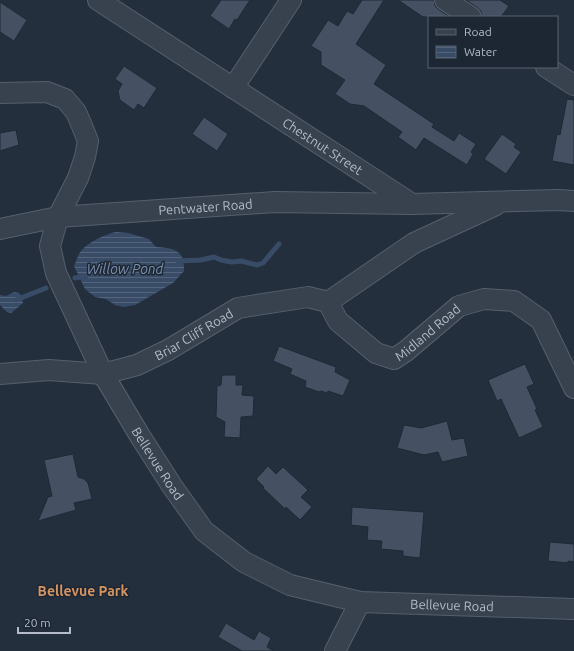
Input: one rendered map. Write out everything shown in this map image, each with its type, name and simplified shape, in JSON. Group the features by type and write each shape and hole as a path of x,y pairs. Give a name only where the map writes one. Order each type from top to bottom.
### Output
{"street":[{"name":"Chestnut Street","path":"98,0 412,204"},
{"path":"233,88 291,0"},
{"path":"445,0 469,16"},
{"path":"548,68 574,85"},
{"name":"Bellevue Road","path":"0,93 47,92 65,99 76,112 88,141 85,157 78,178 58,217 50,246 56,273 103,374 156,461 204,531 244,562 290,585 360,602 574,608"},
{"path":"412,204 574,200"},
{"path":"328,302 414,243 505,201"},
{"name":"Pentwater Road","path":"0,229 58,217 275,202 412,204"},
{"name":"Briar Cliff Road","path":"0,374 49,370 103,374 137,364 168,350 238,308 308,297 328,302"},
{"name":"Midland Road","path":"328,302 338,321 376,353 394,359 406,351 459,306 484,299 514,301 542,320 574,388"},
{"path":"335,651 360,602"}],"water":[{"name":"Willow Pond","path":"116,232 128,233 149,239 156,247 173,249 180,254 183,259 184,271 173,283 135,305 124,307 115,305 106,299 95,297 85,289 74,266 79,254 85,247 101,237"},
{"path":"14,292 19,293 22,296 23,303 11,313 7,312 0,305 0,295 6,296"}],"building":[{"path":"221,0 250,0 237,20 235,19 229,29 210,16"},
{"path":"362,0 384,0 356,44 386,65 374,84 434,124 432,127 454,141 459,133 476,144 471,152 473,154 467,165 424,138 416,150 398,137 402,132 364,106 350,104 335,94 345,80 321,65 321,52 311,46 328,20 338,26 347,11 353,14"},
{"path":"398,0 434,0 435,6 448,16 423,17"},
{"path":"466,0 500,0 509,6 502,16 482,16 481,11"},
{"path":"0,2 27,20 14,41 0,32"},
{"path":"124,66 157,88 144,108 138,104 134,110 120,100 118,91 122,84 115,79"},
{"path":"567,99 574,100 574,165 552,161 557,134 560,135"},
{"path":"204,117 228,134 217,151 192,134"},
{"path":"16,130 19,145 0,151 0,133"},
{"path":"502,134 516,144 514,147 521,152 506,174 484,159"},
{"path":"279,346 336,367 335,372 350,380 343,396 328,391 327,393 321,391 319,392 305,387 306,381 290,374 292,369 273,361"},
{"path":"525,364 534,384 527,387 543,427 519,438 501,399 497,401 488,380"},
{"path":"222,375 236,375 236,385 243,385 242,395 254,396 253,416 241,417 240,438 224,437 225,422 216,417 217,386 221,385"},
{"path":"447,421 452,440 464,438 468,456 442,462 438,452 424,455 397,448 404,425 421,428"},
{"path":"73,454 78,477 84,479 88,483 92,499 74,503 76,510 38,521 48,497 52,496 44,460"},
{"path":"268,466 276,474 283,467 308,490 301,497 312,507 300,520 286,507 285,509 263,488 264,487 256,479"},
{"path":"352,507 424,512 420,558 403,556 403,551 381,549 382,541 367,540 368,527 351,525"},
{"path":"550,542 574,544 574,562 568,561 568,563 548,561"},
{"path":"226,623 254,640 259,631 271,638 267,647 274,651 242,651 218,637"}],"waterway":[{"path":"178,261 201,260 214,257 221,260 232,262 241,261 257,265 263,263 279,244"},
{"path":"75,278 86,276"},
{"path":"16,300 46,288"}],"district":[{"name":"Bellevue Park","path":"83,591"}]}
